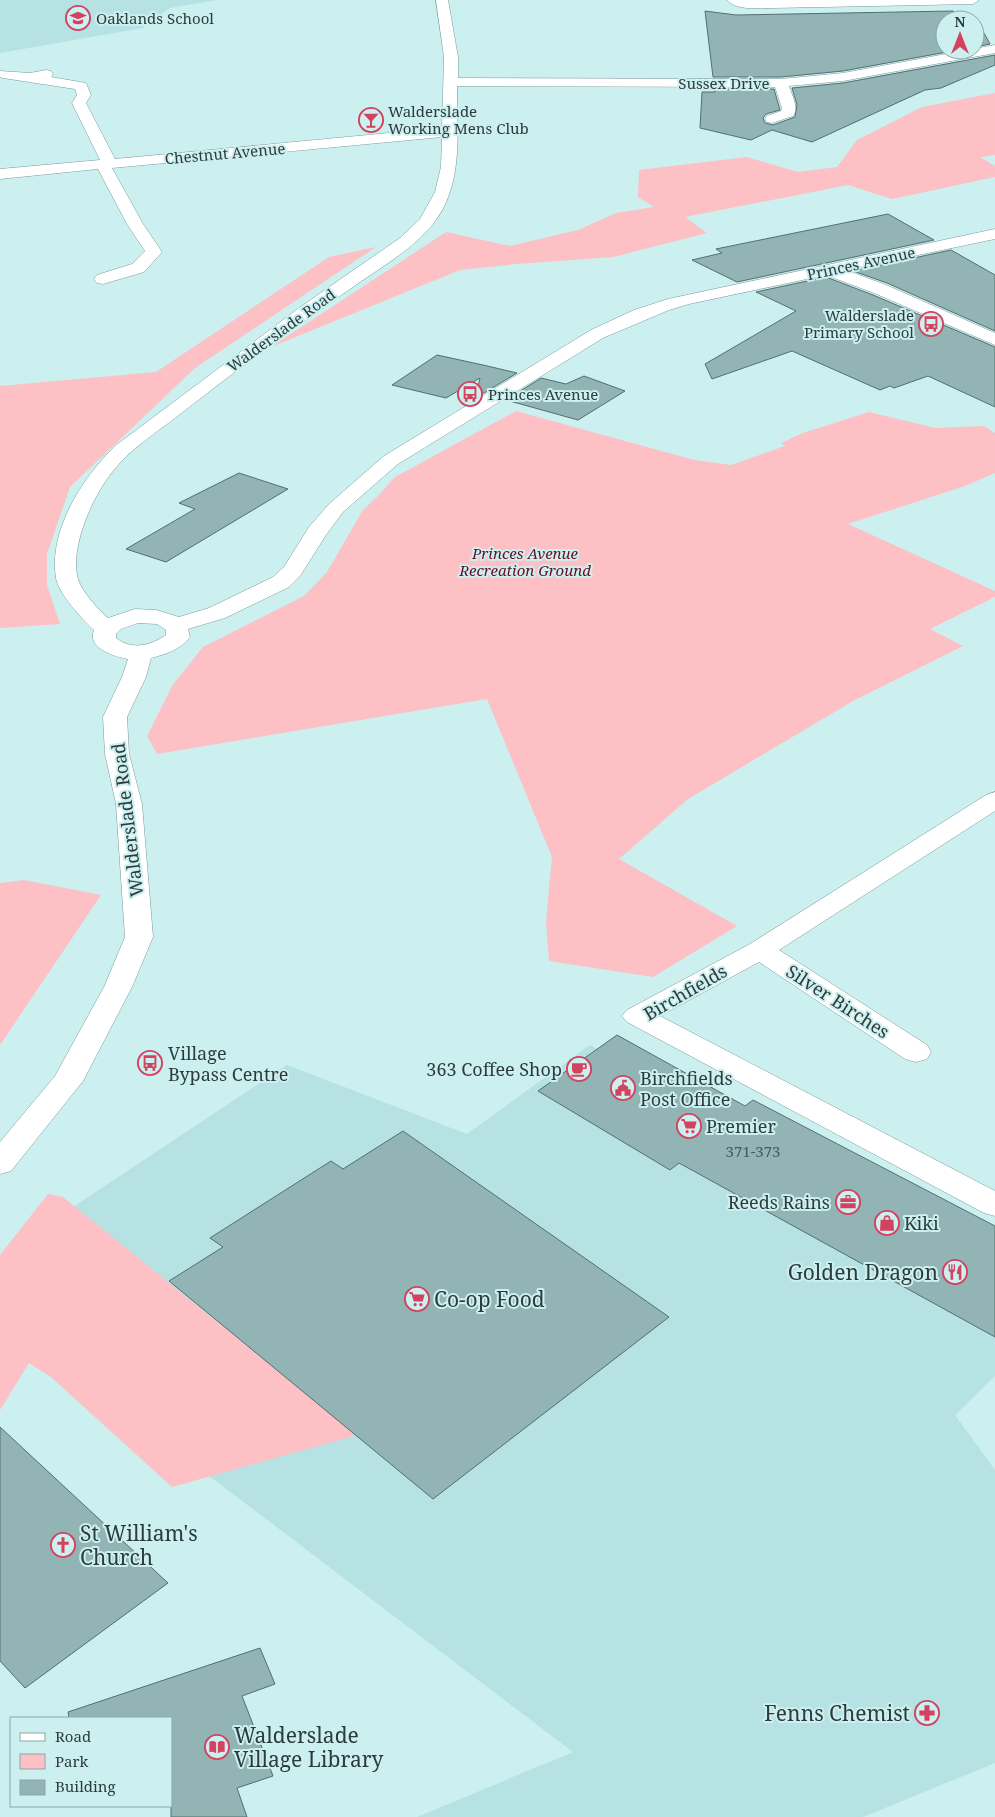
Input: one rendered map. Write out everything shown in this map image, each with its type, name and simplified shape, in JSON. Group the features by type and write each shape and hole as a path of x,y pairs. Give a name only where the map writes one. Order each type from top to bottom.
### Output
{"street":[{"name":"Walderslade Road","path":"106,629 86,610 67,580 66,549 75,518 104,468 122,450 180,405 305,312 406,242 427,221 443,192 449,167 451,57 442,0"},
{"path":"733,0 747,4 973,0"},
{"name":"Sussex Drive","path":"450,82 781,83 844,77 995,50"},
{"path":"30,77 71,69"},
{"path":"3,74 81,86 84,95 80,103 106,164 135,224 154,252 138,268 103,279"},
{"path":"772,119 788,113 789,108 781,83"},
{"name":"Chestnut Avenue","path":"0,174 450,132"},
{"name":"Princes Avenue","path":"176,625 217,613 282,582 292,571 317,532 336,508 391,460 597,334 651,308 995,234"},
{"path":"829,270 880,289 995,340"},
{"path":"135,616 159,617 169,620 176,625 179,631 178,637 164,647 141,653 123,651 109,646 104,641 103,635 106,629 123,619 135,616"},
{"name":"Walderslade Road","path":"0,1163 68,1081 118,987 139,937 128,804 118,754 115,717 134,677 141,653"},
{"name":"Birchfields","path":"995,800 760,950 637,1016 995,1205"},
{"name":"Silver Birches","path":"760,950 916,1052"}],"shaded area":[{"name":"Oaklands School","path":"0,0 218,0 170,8 143,28 0,53"},
{"path":"590,1045 995,1268 995,1376 955,1415 995,1470 995,1763 863,1817 417,1817 573,1752 67,1368 31,1235 287,1065 467,1134"}],"green space":[{"path":"995,93 995,155 980,157 995,166 995,177 892,199 848,185 685,217 707,233 613,257 460,270 271,347 446,232 510,246 578,230 616,213 654,207 638,197 639,170 747,157 798,172 837,167 857,140 922,107"},
{"path":"376,247 195,368 70,487 47,554 47,585 60,624 0,628 0,386 156,372 329,257"},
{"name":"Princes Avenue Recreation Ground","path":"516,411 694,460 731,465 785,446 781,443 803,433 869,412 935,428 984,426 995,433 995,473 965,486 848,524 995,591 995,597 930,629 963,646 853,701 688,799 619,859 737,926 653,977 549,961 546,921 552,857 487,699 157,754 147,736 172,686 203,647 304,596 327,572 363,510 395,477"},
{"path":"24,880 101,895 0,1045 0,883"},
{"path":"48,1194 63,1197 357,1435 172,1487 51,1377 29,1363 0,1410 0,1255"}],"building":[{"path":"705,11 736,15 935,11 935,54 843,71 781,77 713,77"},
{"path":"985,35 990,44 985,45"},
{"path":"995,55 995,65 941,88 925,90 812,142 772,130 751,140 700,128 702,92 715,92 714,89 774,89 780,110 766,114 763,118 765,123 773,125 795,117 797,105 792,88 843,83 968,60 985,60 985,57"},
{"path":"888,214 934,240 737,282 692,260 722,253 716,249"},
{"path":"951,250 995,275 995,331 887,283 853,271"},
{"path":"826,277 995,347 995,407 928,376 894,388 890,386 880,390 792,351 712,379 705,364 796,311 756,292"},
{"path":"437,355 517,373 484,393 477,391 480,378 446,398 392,385"},
{"path":"584,376 625,391 578,420 506,400 541,378 566,384"},
{"path":"239,473 288,489 166,562 126,549 195,509 179,503"},
{"path":"617,1035 745,1106 753,1100 995,1226 995,1337 679,1163 670,1170 538,1091"},
{"name":"Co-op Food","path":"403,1131 669,1317 433,1499 169,1281 223,1247 210,1238 331,1161 343,1169"},
{"name":"St William's Church","path":"0,1427 168,1583 25,1688 0,1661"},
{"name":"Walderslade Village Library","path":"260,1648 275,1684 242,1696 273,1776 237,1788 247,1817 171,1817 172,1717 69,1717 68,1712"}],"place":[{"name":"Oaklands School","path":"78,18"},
{"name":"Walderslade Working Mens Club","path":"371,120"},
{"name":"Walderslade Primary School","path":"931,324"},
{"name":"Princes Avenue","path":"470,394"},
{"name":"Village Bypass Centre","path":"150,1063"},
{"name":"363 Coffee Shop","path":"579,1069"},
{"name":"Birchfields Post Office","path":"623,1088"},
{"name":"Premier","path":"689,1126"},
{"name":"Reeds Rains","path":"848,1202"},
{"name":"Kiki","path":"887,1223"},
{"name":"Golden Dragon","path":"955,1272"},
{"name":"Co-op Food","path":"417,1299"},
{"name":"St William's Church","path":"63,1545"},
{"name":"Fenns Chemist","path":"927,1713"},
{"name":"Walderslade Village Library","path":"217,1747"}]}
